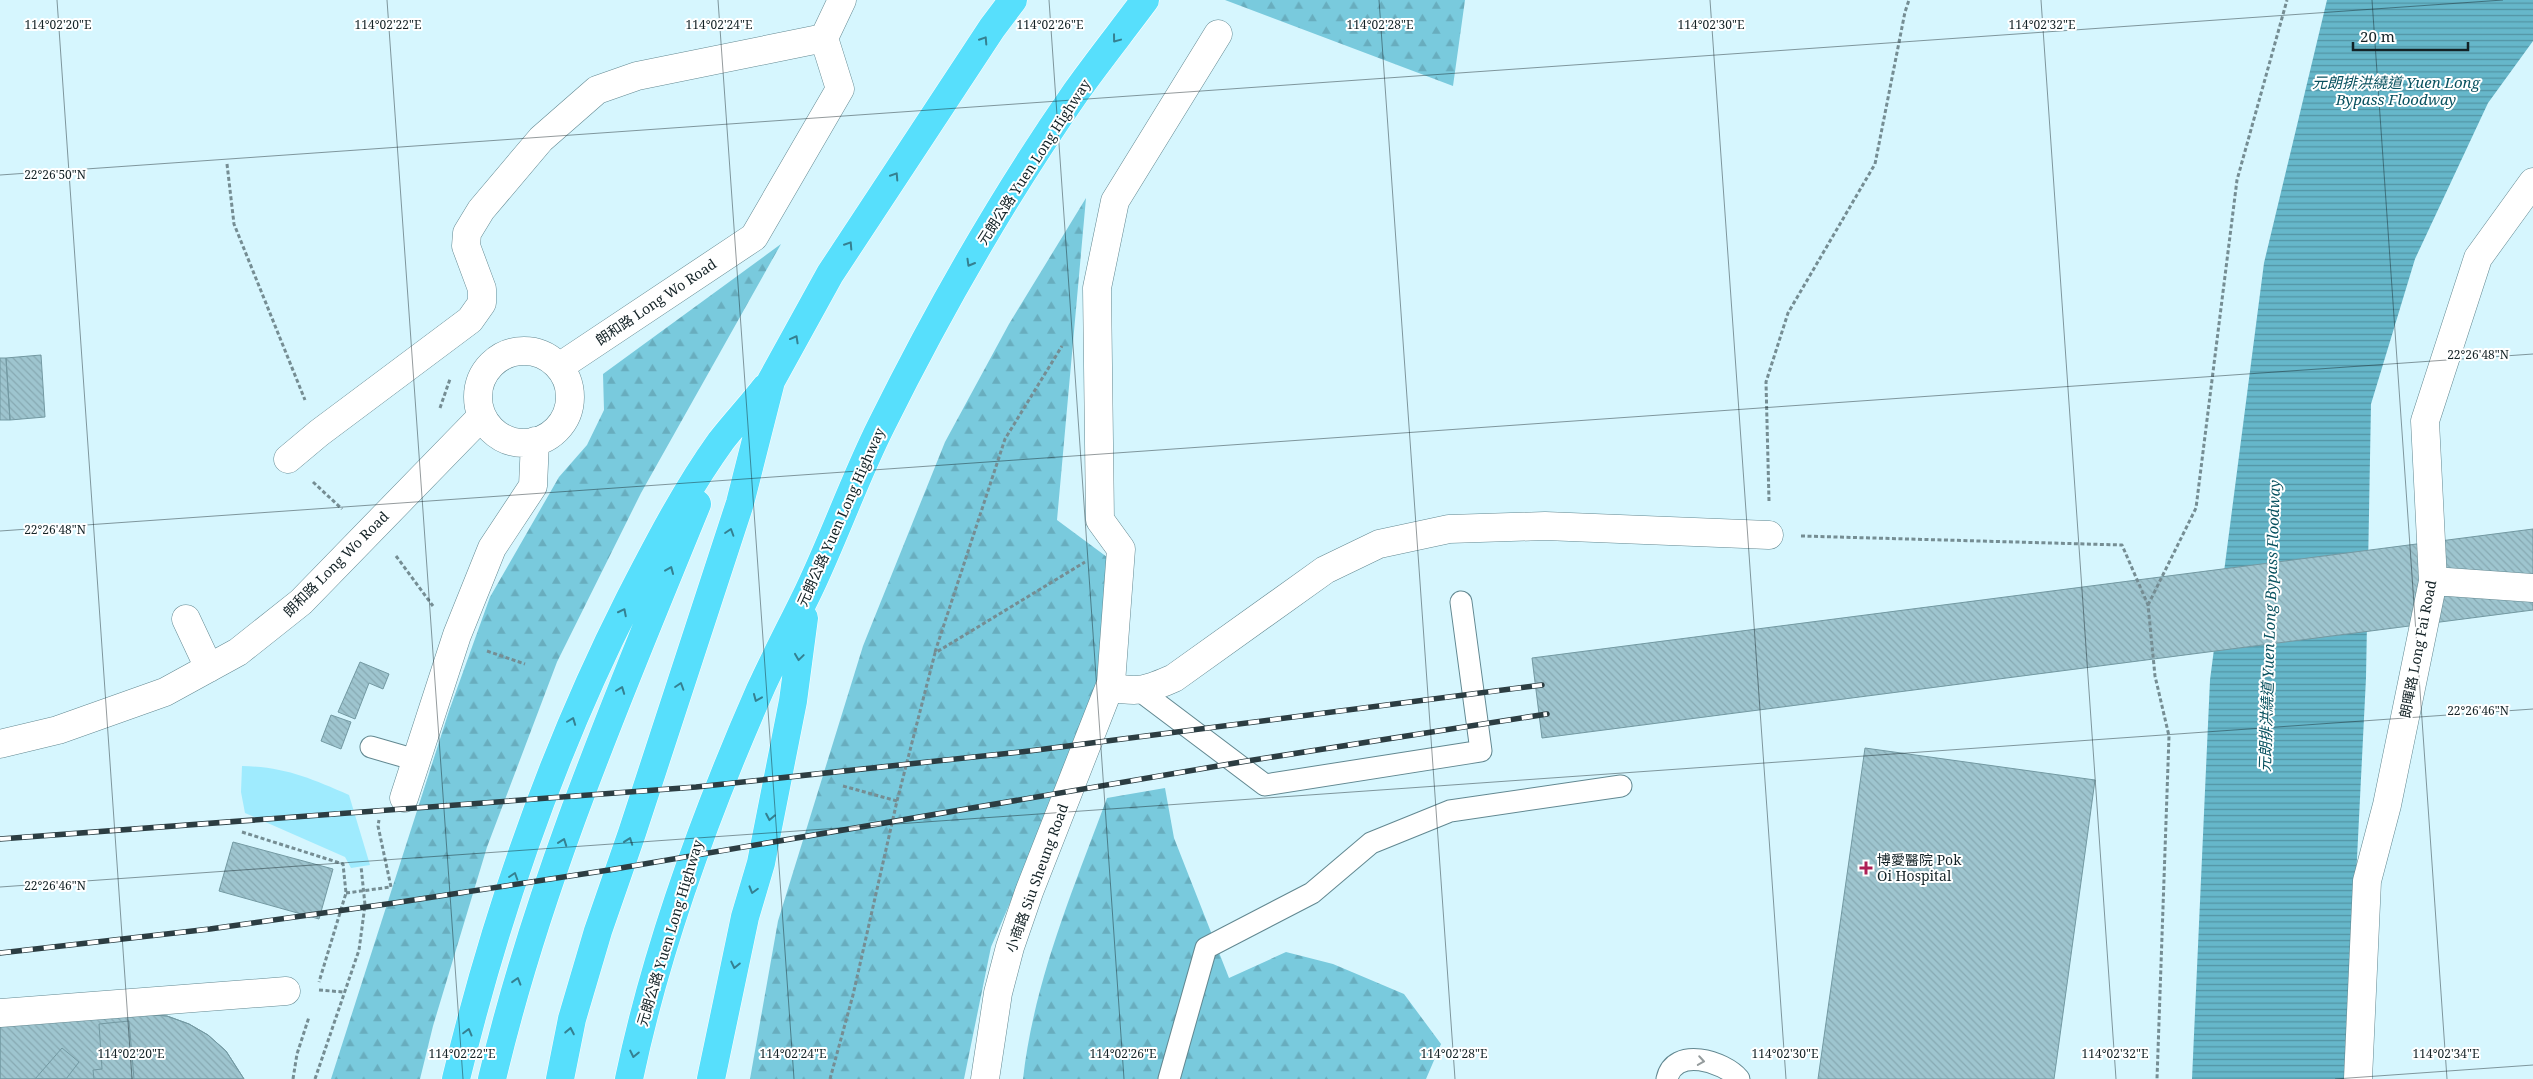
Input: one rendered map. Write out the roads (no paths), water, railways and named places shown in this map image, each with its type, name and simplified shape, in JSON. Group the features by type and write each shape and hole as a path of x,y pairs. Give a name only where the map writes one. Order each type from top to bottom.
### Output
{"highway":[{"path":"456,1079 487,962 516,868 577,709 601,655 662,536 722,440 771,381 830,274 992,28 1014,0"},
{"name":"元朗公路 Yuen Long Highway","path":"629,1079 637,1040 667,935 697,843 761,689 808,591 880,428 948,302 1010,194 1071,100 1145,0"},
{"path":"560,1079 572,1019 598,931 632,833 736,512 771,381"},
{"path":"492,1079 510,1003 553,870 631,663 722,440"},
{"path":"711,1079 745,917 761,863 793,700 808,591"}],"street":[{"path":"288,459 319,433 470,320 482,304 482,289 466,246 466,233 481,210 541,139 597,90 637,76 824,38 842,0"},
{"name":"小商路 Siu Sheung Road","path":"985,1079 998,993 1010,947 1029,892 1110,685 1121,549 1100,520 1097,288 1116,201 1218,34"},
{"name":"朗和路 Long Wo Road","path":"559,367 754,237 840,89 824,38"},
{"name":"朗暉路 Long Fai Road","path":"2358,1079 2367,880 2388,805 2433,581 2425,421 2478,258 2533,182"},
{"path":"520,351 535,352 548,357 559,367 567,380 571,395 569,411 562,424 550,435 535,441 519,442 504,438 491,428 482,416 478,401 479,387 485,373 494,362 506,354 520,351"},
{"name":"朗和路 Long Wo Road","path":"0,744 58,730 165,692 238,652 301,602 482,416"},
{"path":"404,798 456,635 492,548 533,486 535,441"},
{"path":"1110,685 1139,690 1174,678 1325,570 1379,544 1449,529 1545,526 1769,535"},
{"path":"2433,581 2533,588"},
{"path":"186,619 210,668"},
{"path":"0,1013 286,992"}],"lane":[{"path":"1139,690 1265,785 1481,751 1461,602"},
{"path":"371,747 416,760"},
{"path":"1169,1079 1206,948 1312,893 1370,843 1450,812 1621,786"},
{"path":"1667,1079 1669,1070 1674,1066 1692,1060 1722,1065 1733,1072 1739,1079"}],"water":[{"name":"元朗排洪繞道 Yuen Long Bypass Floodway","path":"2327,0 2533,0 2533,41 2488,103 2415,259 2371,404 2366,678 2346,1079 2192,1079 2210,680 2264,263"}],"railway":[{"path":"0,839 696,787 1029,751 1542,685"},
{"path":"0,953 210,929 609,870 1247,761 1547,714"}],"place":[{"name":"博愛醫院 Pok Oi Hospital","path":"1866,868"}]}
